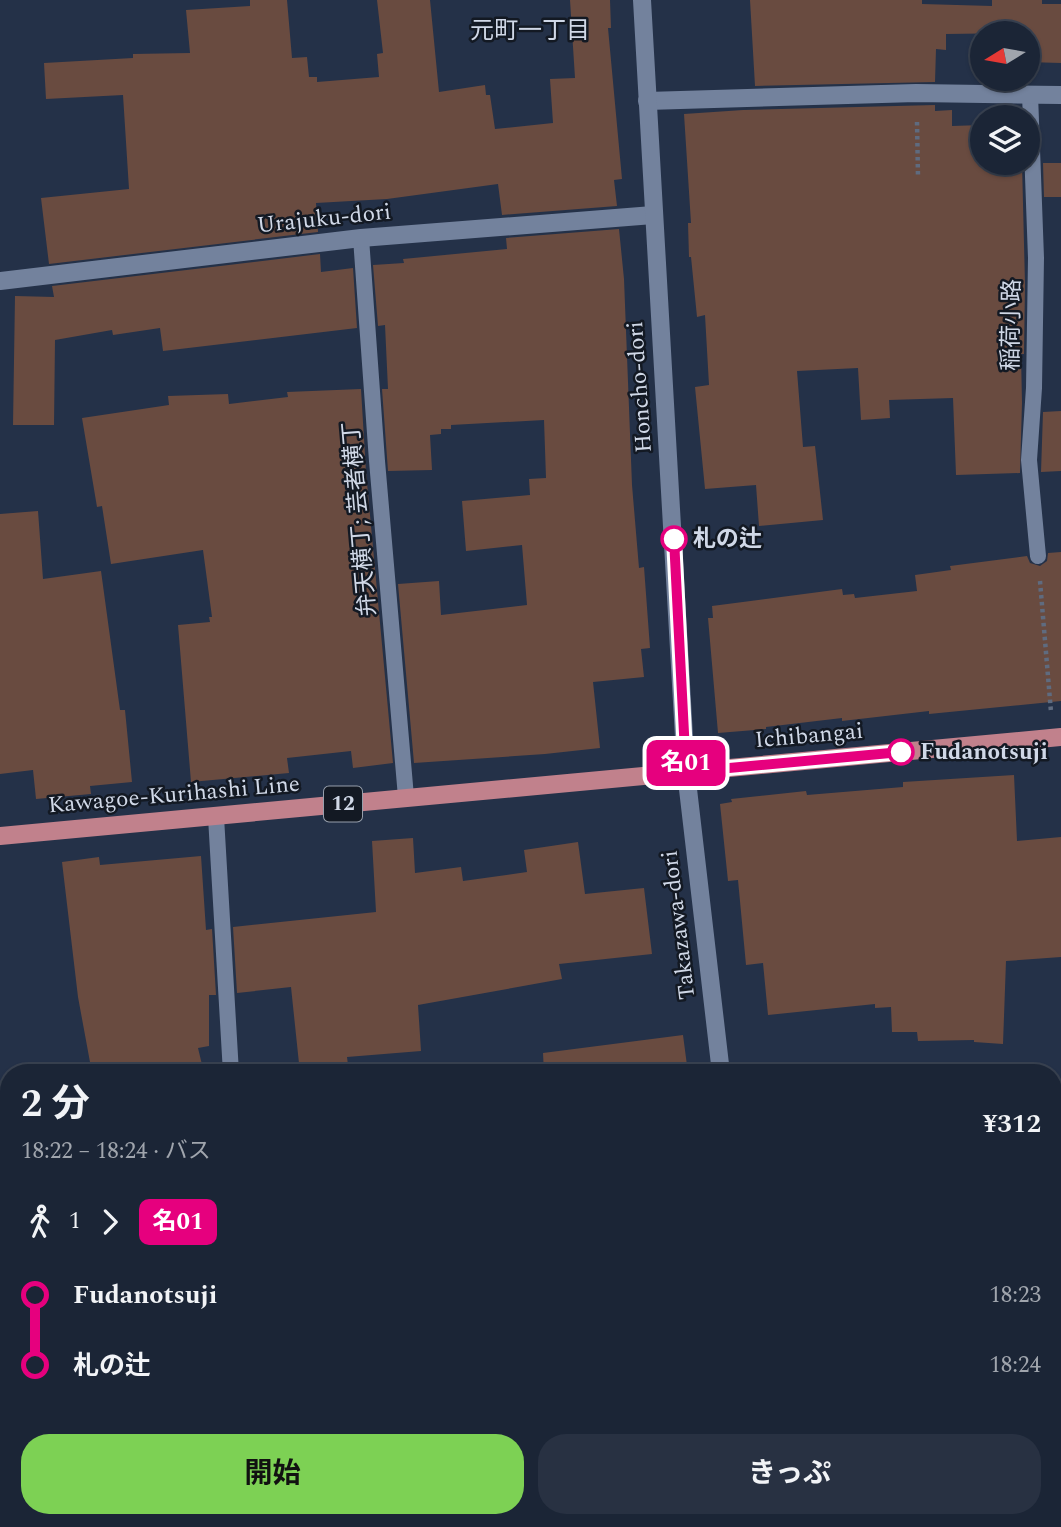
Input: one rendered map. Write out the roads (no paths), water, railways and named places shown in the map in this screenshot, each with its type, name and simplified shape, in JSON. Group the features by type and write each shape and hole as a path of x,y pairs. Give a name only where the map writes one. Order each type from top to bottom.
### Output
{"main road":[{"name":"Ichibangai","path":"686,772 1057,738"},
{"name":"Kawagoe-Kurihashi Line","path":"0,836 686,772"}],"street":[{"name":"Honcho-dori","path":"642,0 686,772"},
{"path":"647,101 916,93 1061,95"},
{"name":"Urajuku-dori","path":"0,281 361,238 653,215"},
{"name":"Takazawa-dori","path":"686,772 720,1064"}],"lane":[{"name":"稲荷小路","path":"1030,94 1036,258 1034,388 1029,460 1038,556"},
{"name":"弁天横丁; 芸者横丁","path":"361,238 406,797"},
{"path":"216,817 230,1064"}],"place":[{"name":"札の辻","path":"674,539"},
{"name":"Fudanotsuji","path":"901,752"}],"district":[{"name":"元町一丁目","path":"530,31"}]}
